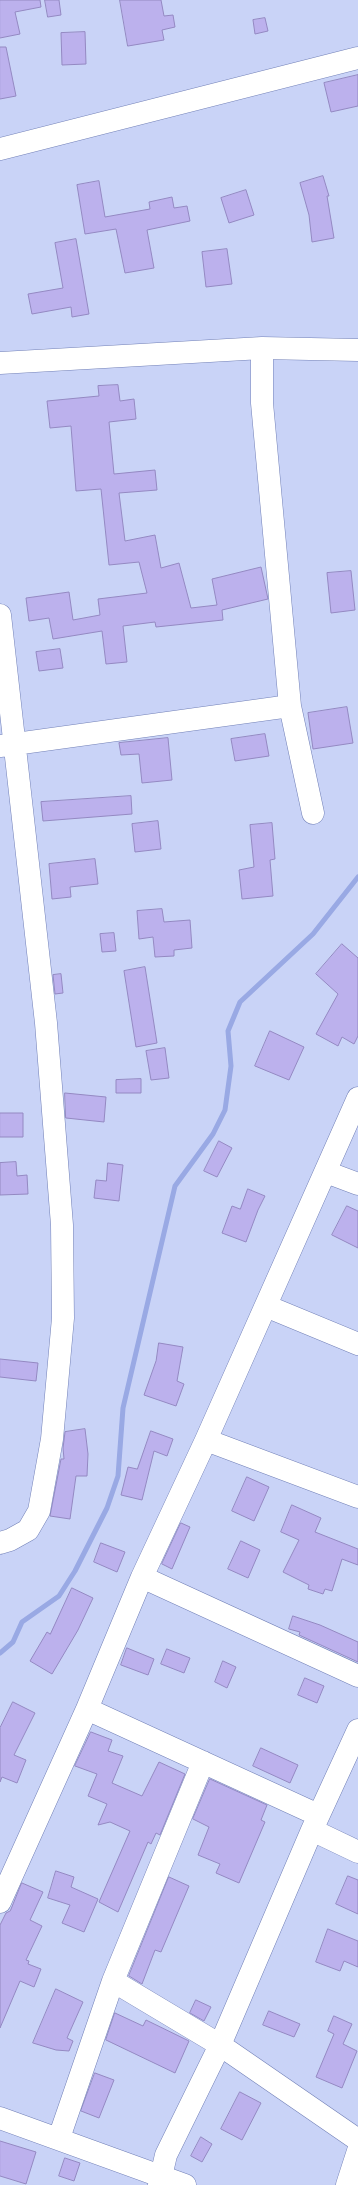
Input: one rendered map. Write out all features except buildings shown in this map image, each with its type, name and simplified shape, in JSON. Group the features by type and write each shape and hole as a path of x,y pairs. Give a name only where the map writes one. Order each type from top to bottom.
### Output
{"street":[{"path":"0,149 358,58"},
{"path":"262,348 262,403 290,706 314,813"},
{"path":"0,363 262,348 358,350"},
{"path":"0,615 8,745 46,1022 62,1225 63,1318 52,1439 39,1510 28,1530 10,1540 0,1543"},
{"path":"8,745 290,706"},
{"path":"0,1902 87,1709 142,1577 206,1440 358,1098"},
{"path":"326,1172 358,1184"},
{"path":"266,1306 358,1344"},
{"path":"206,1440 358,1497"},
{"path":"142,1577 358,1676"},
{"path":"87,1709 203,1762 315,1823 358,1852"},
{"path":"160,2180 166,2155 220,2045 315,1823 358,1730"},
{"path":"59,2138 112,1981 203,1762"},
{"path":"112,1981 220,2045 358,2140"},
{"path":"0,2118 59,2138 160,2180 185,2185"},
{"path":"347,2185 358,2151"}],"waterway":[{"path":"0,1653 13,1642 22,1622 59,1596 75,1571 107,1508 118,1476 123,1408 175,1186 213,1134 225,1110 231,1066 228,1031 240,1002 313,934 358,877"}]}
